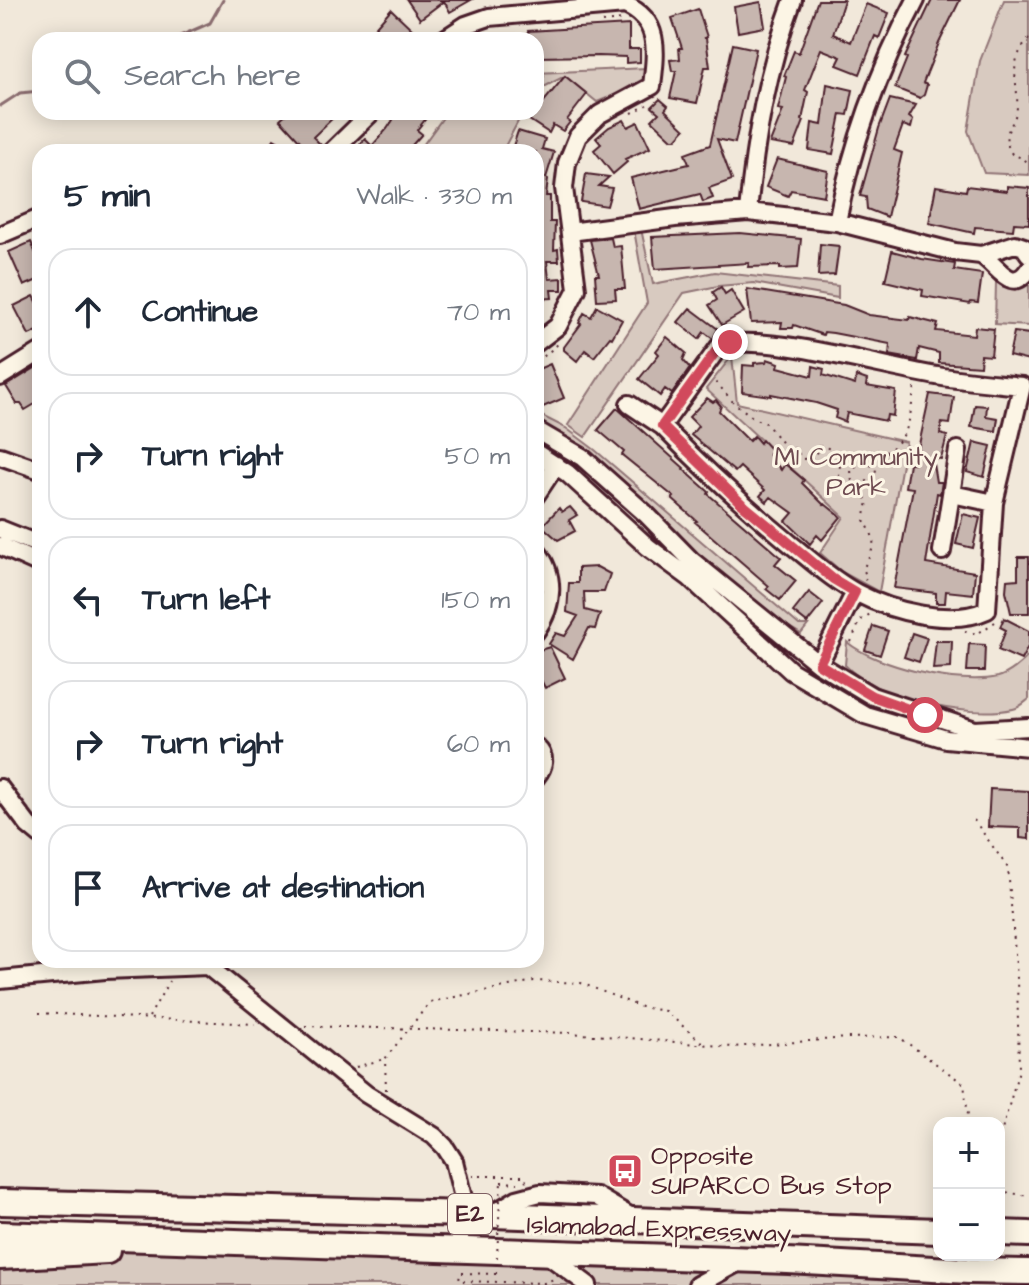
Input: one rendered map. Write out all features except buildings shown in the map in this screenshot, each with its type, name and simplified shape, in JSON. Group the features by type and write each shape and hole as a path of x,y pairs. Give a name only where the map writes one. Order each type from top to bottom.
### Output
{"highway":[{"name":"Islamabad Expressway","path":"0,1202 479,1214 933,1231"},
{"name":"Islamabad Expressway","path":"0,1234 744,1259 969,1278 1029,1272"},
{"path":"0,1257 261,1243"}],"street":[{"path":"748,212 756,133 779,36 793,0"},
{"path":"837,222 845,181 872,94 916,0"},
{"path":"455,32 489,17 625,5 641,12 652,28 655,59 652,86 600,114 578,136 567,163 564,188 577,289 558,326 544,337"},
{"path":"339,144 364,120"},
{"path":"570,232 748,212 837,222 955,252 981,255 992,261 999,274 1008,279 1018,279 1029,269"},
{"path":"0,235 32,221"},
{"path":"981,255 1015,244 1024,247 1029,254"},
{"path":"629,404 662,426 742,504 833,579 917,614 972,617 987,610 994,503 1026,387 938,376 795,348 730,342 719,347 662,426"},
{"path":"0,377 32,357"},
{"path":"544,435 582,457 791,671 865,715 946,739 1029,747"},
{"path":"942,551 958,450"},
{"path":"0,455 32,467"},
{"path":"544,460 556,465 648,547 694,572 819,664 872,696 975,730 1029,727"},
{"path":"544,483 556,465"},
{"path":"952,494 994,503"},
{"path":"0,529 32,542"},
{"path":"0,546 32,560"},
{"path":"544,560 551,593 544,618"},
{"path":"819,664 858,590"},
{"path":"0,788 32,828"},
{"path":"0,980 162,968"},
{"path":"210,968 339,1072 440,1141 454,1161 479,1214"},
{"path":"545,1253 588,1285"},
{"path":"697,1285 744,1259"}],"path":[{"path":"1029,39 1019,52 1014,85 1017,110 1005,135 1006,145 1012,154 1029,164"},
{"path":"544,76 549,73"},
{"path":"544,356 563,338"},
{"path":"716,382 733,402 755,419 766,423 784,446 796,449 802,459 814,458 819,446 832,449 840,465 839,477 845,489 862,492"},
{"path":"858,590 867,577 863,569 874,550 873,535 864,520 868,502 860,484 852,483 851,470 863,461 864,454 875,449 886,452 897,446 906,434 915,387 911,387"},
{"path":"862,492 865,482 875,478 876,468 863,461"},
{"path":"851,642 860,621 870,613"},
{"path":"963,630 977,634 995,622"},
{"path":"974,820 1008,868 1017,978 1019,1070 1005,1120"},
{"path":"148,1018 175,968"},
{"path":"386,1107 385,1059 430,1002 534,981 581,983 641,1007 665,1011 705,1045"},
{"path":"39,1013 281,1025 571,1033 732,1047 899,1037 964,1084 968,1117"},
{"path":"339,1072 385,1059"},
{"path":"459,1176 524,1176 526,1180 524,1184 501,1182 496,1274 460,1273 459,1281 544,1283 570,1272"},
{"path":"1005,1192 1029,1196"}],"green space":[{"path":"1004,0 1029,0 1029,175 984,173 968,131 980,61"},
{"path":"647,68 642,84 597,102 565,76 544,87 544,73"},
{"path":"441,120 519,120 506,144 424,144"},
{"path":"641,229 653,284 715,272 838,286 838,298 754,283 684,293 585,437 568,425 647,303 634,230"},
{"path":"996,282 1029,285 1029,326 995,324"},
{"name":"M1 Community Park","path":"732,356 737,403 906,442 879,592 842,572 820,553 844,517 706,389"},
{"path":"544,417 566,428 595,450 799,625 808,625 801,634 761,610 588,456 544,426"},
{"path":"847,642 898,666 962,679 1002,676 1029,655 1029,699 1013,709 994,711 924,704 878,688 845,665"},
{"path":"0,1247 960,1271 960,1285 0,1285"}],"waterway":[{"path":"189,32 210,23 223,0"},
{"path":"0,106 20,93 32,92"}],"place":[{"name":"Opposite SUPARCO Bus Stop","path":"625,1171"}],"route":[{"path":"730,342 719,347 662,426 742,504 833,579 855,592 819,664 872,696 925,715"}]}
